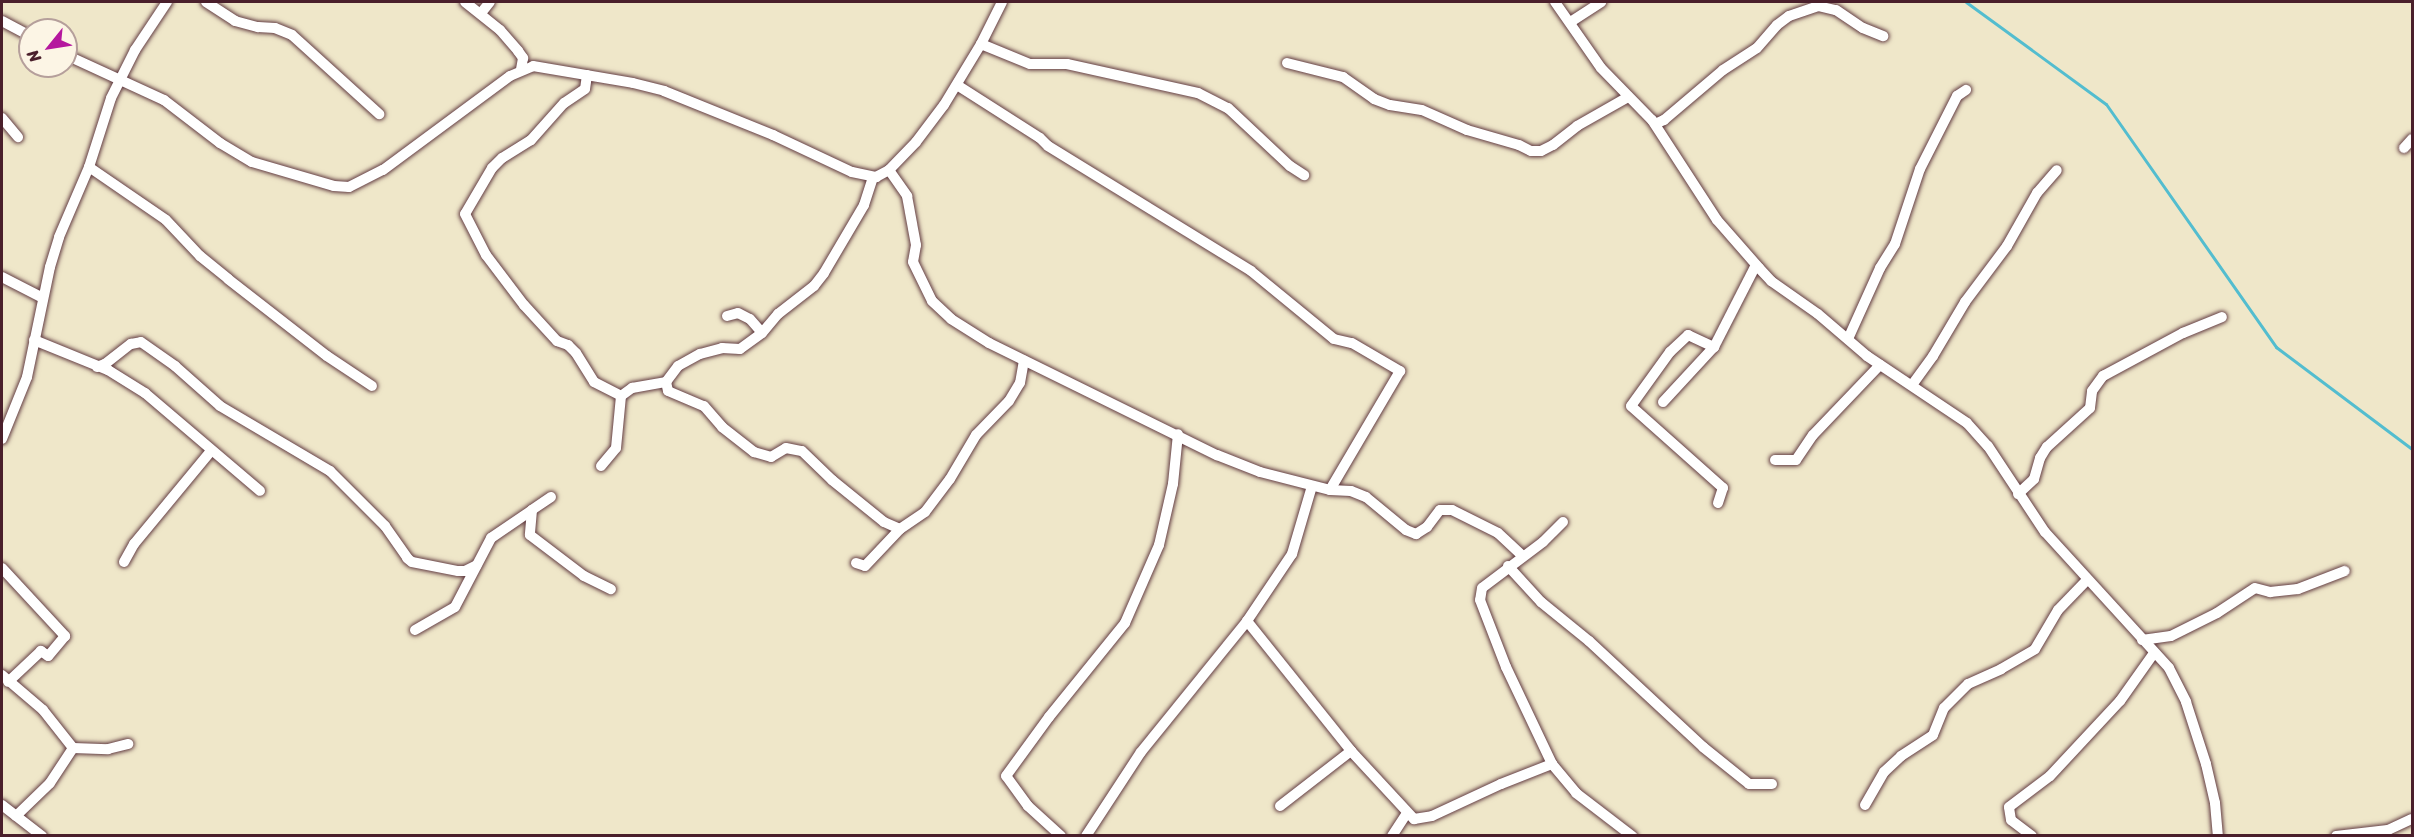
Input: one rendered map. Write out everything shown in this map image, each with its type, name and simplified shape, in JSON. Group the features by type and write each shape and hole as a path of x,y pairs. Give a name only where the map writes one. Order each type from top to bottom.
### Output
{"street":[{"path":"2,439 27,377 43,298 59,237 89,167 111,98 135,50 167,2"},
{"path":"206,2 235,21 258,27 276,28 292,35 379,114"},
{"path":"465,2 481,13 518,51 523,58 521,69"},
{"path":"481,13 490,2"},
{"path":"78,60 164,100 220,142 252,162 334,186 348,187 382,170 521,69 533,66 664,91 773,135 852,172 873,177 889,170 916,142 957,85 1002,2"},
{"path":"1555,2 1601,68 1655,124 1717,220 1756,265 1771,281 1880,365 1967,423 1988,446 2045,532 2086,581 2174,674 2186,702 2216,803 2218,836"},
{"path":"1571,24 1601,2"},
{"path":"1655,124 1664,120 1724,70 1757,48 1777,25 1789,16 1818,6 1836,10 1851,17 1863,28 1883,36"},
{"path":"2,21 18,30"},
{"path":"981,44 1030,64 1067,64 1198,93 1228,108 1290,166 1304,175"},
{"path":"1287,63 1343,77 1374,99 1390,105 1422,110 1467,130 1519,145 1531,151 1541,151 1552,145 1577,126 1628,97"},
{"path":"587,75 585,89 564,103 531,140 502,158 492,168 465,214 486,255 524,305 557,341 568,345 576,353 594,382 621,396"},
{"path":"957,85 1040,138 1048,146 1251,271 1334,339 1352,343 1400,371 1330,490"},
{"path":"1848,339 1880,268 1895,244 1920,169 1957,96 1966,90"},
{"path":"2,118 18,137"},
{"path":"2404,148 2412,139"},
{"path":"89,167 166,220 214,268 327,356 372,386"},
{"path":"889,170 907,196 916,245 914,262 932,301 964,328 1024,360 1260,472 1330,490 1351,491 1366,497 1406,530 1416,534 1427,527 1440,510 1452,510 1498,533 1522,555"},
{"path":"1912,385 1933,356 1965,302 2007,246 2037,193 2057,171"},
{"path":"601,466 616,448 621,396 632,388 666,382 678,366 700,354 722,348 740,349 762,333 778,314 820,280 864,205 873,177"},
{"path":"1663,402 1714,347 1756,265"},
{"path":"2,277 43,298"},
{"path":"727,316 738,313 750,319 762,333"},
{"path":"2018,494 2034,479 2040,458 2047,447 2090,408 2092,391 2103,376 2183,333 2222,317"},
{"path":"1714,347 1688,335 1670,352 1631,406 1723,488 1718,503"},
{"path":"34,340 108,370 145,393 260,491"},
{"path":"97,367 105,364 131,344 141,342 175,366 220,406 330,471 385,526 412,562 458,571 465,571 477,565"},
{"path":"856,563 865,566 900,529 925,512 950,479 976,435 1009,401 1020,383 1024,360"},
{"path":"1775,460 1796,460 1813,435 1880,365"},
{"path":"666,382 668,391 704,406 722,427 754,453 771,457 786,448 802,451 832,480 884,522 900,529"},
{"path":"1061,836 1028,806 1006,776 1049,717 1125,623 1159,545 1173,484 1178,434"},
{"path":"124,562 134,544 211,451"},
{"path":"1086,836 1141,752 1247,621 1292,554 1312,486"},
{"path":"415,630 455,607 491,538 551,497"},
{"path":"532,510 530,534 584,576 611,589"},
{"path":"1563,522 1543,542 1522,555 1482,588 1480,600 1506,667 1552,764 1576,793 1632,836"},
{"path":"1508,567 1541,602 1589,641 1703,747 1749,784 1772,784"},
{"path":"2,568 64,636 48,656 41,651 5,678 43,710 73,748"},
{"path":"2142,640 2171,636 2217,613 2255,588 2270,592 2298,589 2345,571"},
{"path":"1865,805 1884,772 1901,756 1933,735 1944,708 1968,684 2001,669 2034,649 2058,610 2086,581"},
{"path":"1247,621 1351,751 1414,819 1432,816 1501,784 1552,764"},
{"path":"2032,836 2011,820 2009,807 2050,776 2120,701 2154,653"},
{"path":"73,748 108,748 128,744"},
{"path":"16,816 50,783 73,748"},
{"path":"1280,806 1351,751"},
{"path":"2,805 42,836"},
{"path":"1392,836 1407,813"},
{"path":"2336,836 2388,830 2412,819"}],"waterway":[{"path":"1966,2 2106,104 2276,347 2412,449"}]}
